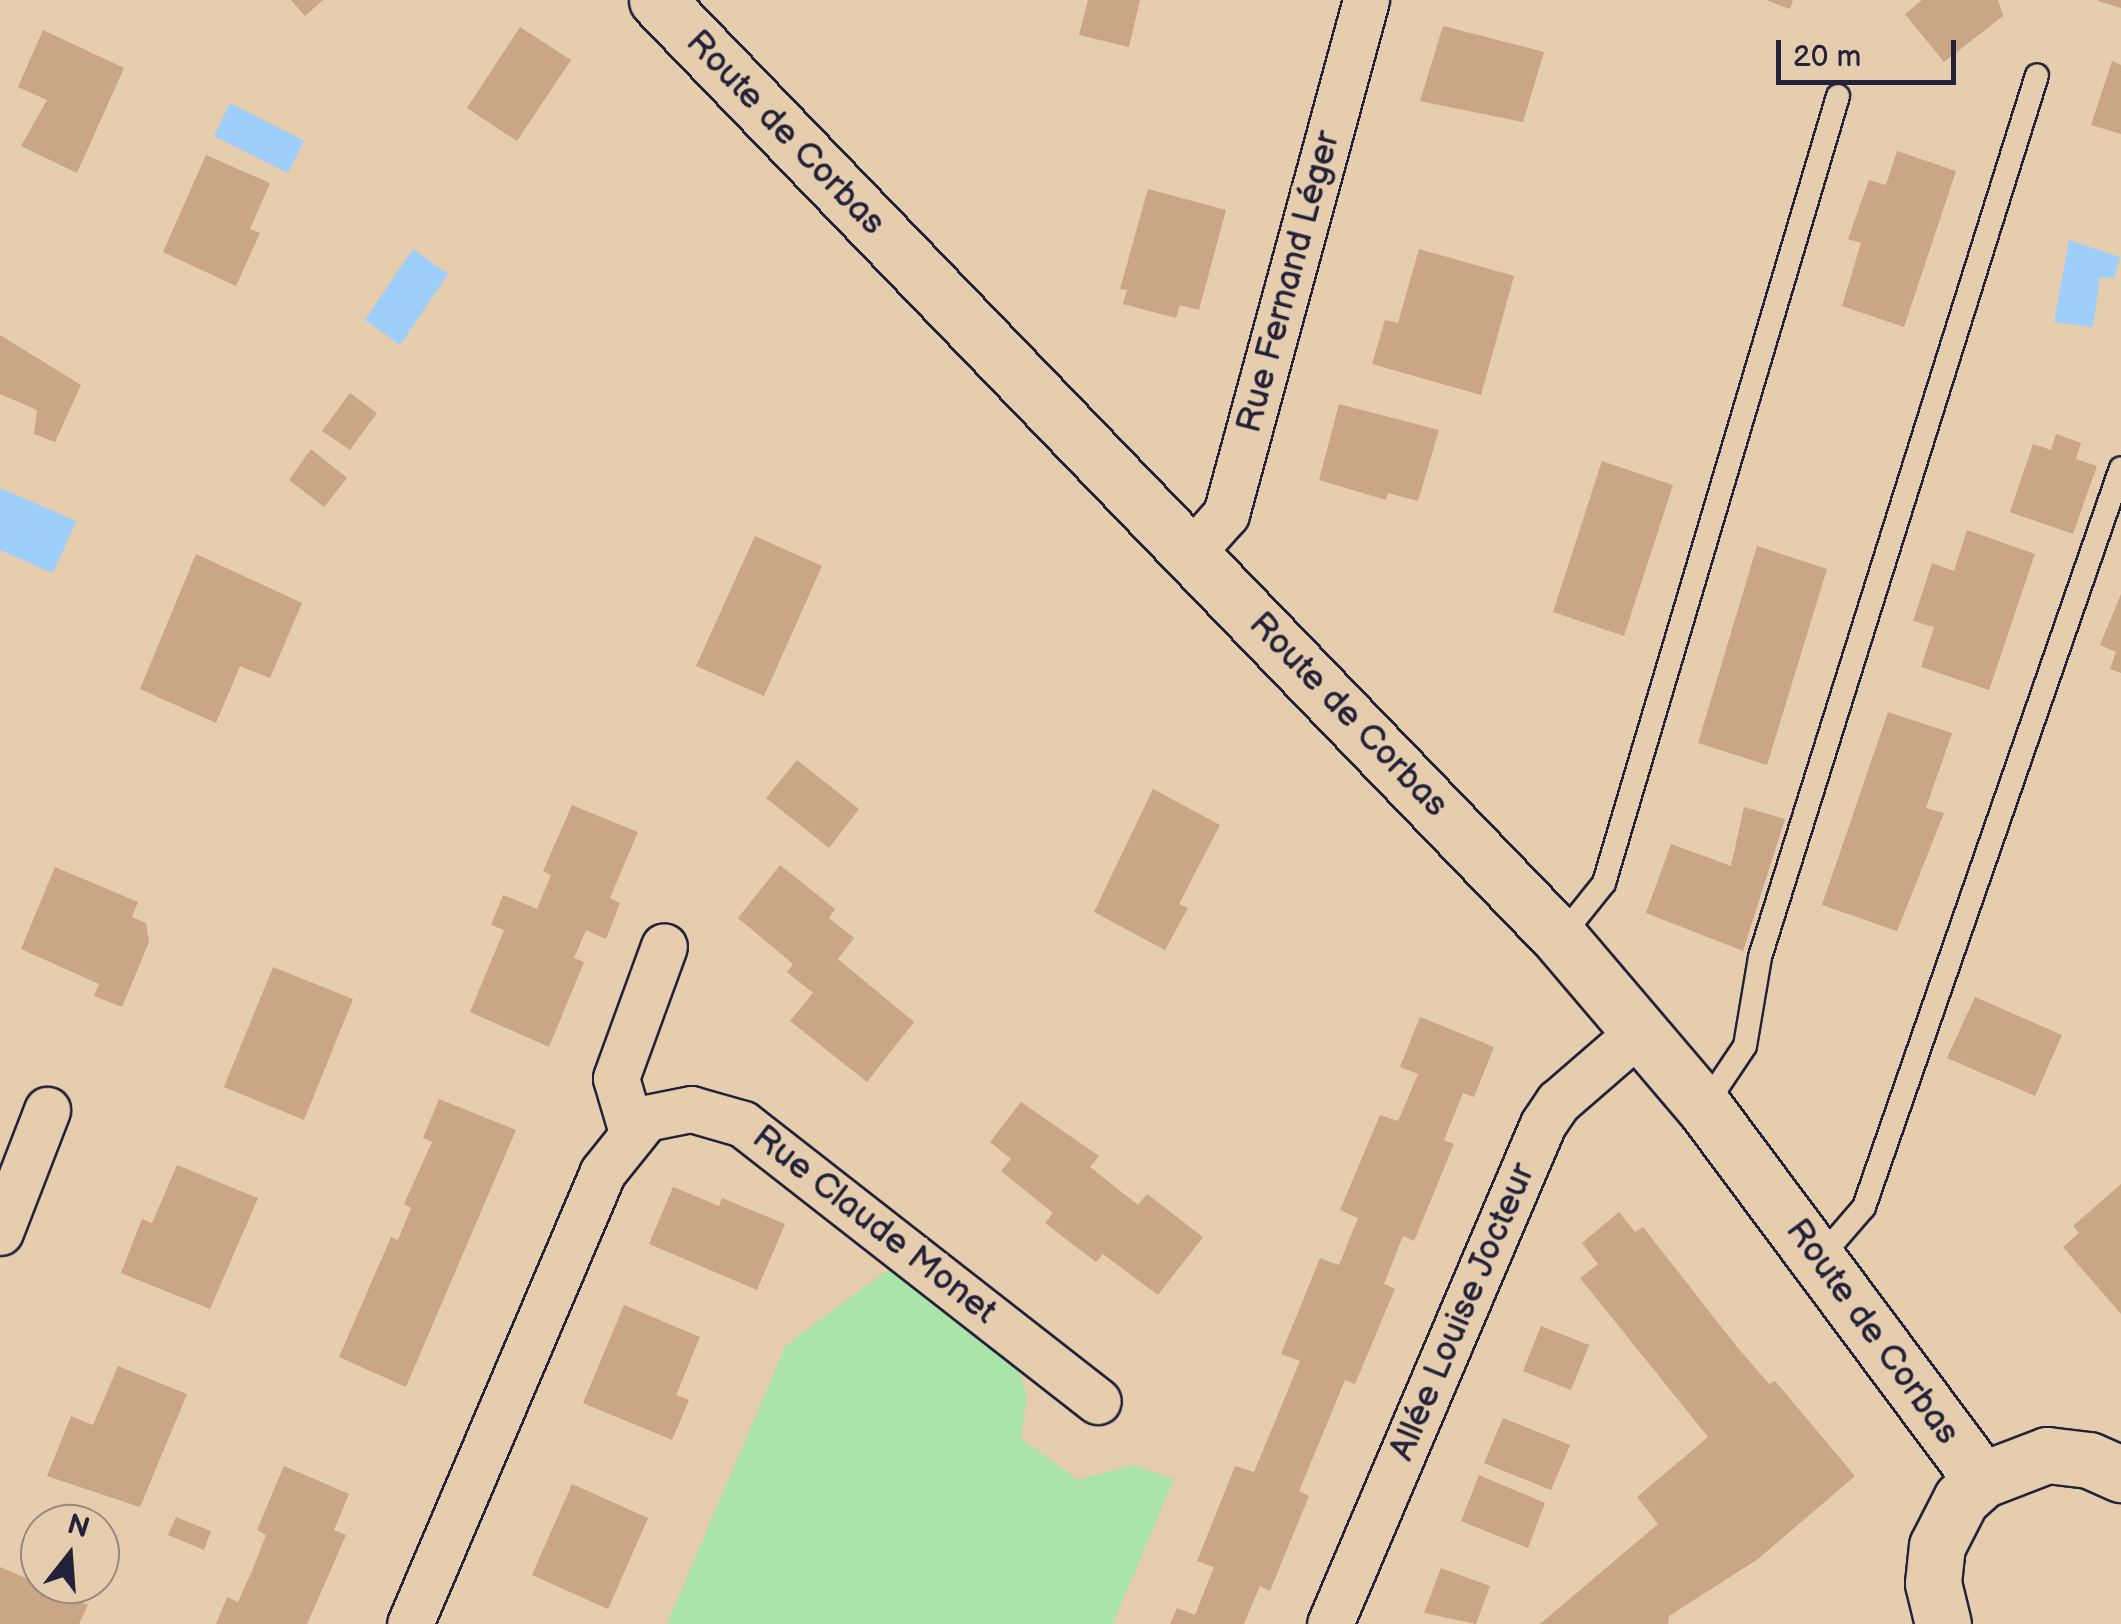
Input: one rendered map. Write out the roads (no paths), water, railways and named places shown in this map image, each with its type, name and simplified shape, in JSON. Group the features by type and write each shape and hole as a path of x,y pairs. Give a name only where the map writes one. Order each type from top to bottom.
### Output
{"street":[{"name":"Route de Corbas","path":"657,0 1560,938 1704,1107 1982,1480"},
{"name":"Rue Fernand Léger","path":"1192,552 1226,514 1366,0"},
{"path":"410,1624 602,1173 631,1129 616,1078 664,946"},
{"name":"Allée Louise Jocteur","path":"1330,1624 1542,1124 1640,1031"},
{"name":"Rue Claude Monet","path":"631,1129 646,1118 691,1109 744,1124 1098,1401"},
{"path":"0,1232 47,1110"},
{"name":"Route de Corbas","path":"1944,1624 1933,1583 1937,1546 1953,1512 1982,1480 2047,1456 2089,1460 2121,1474"}],"lane":[{"path":"1704,1107 1745,1046 1760,957 2037,74"},
{"path":"1560,938 1604,883 1838,96"},
{"path":"1820,1258 1864,1208 2121,468"}],"water":[{"path":"230,103 304,141 288,173 214,136"},
{"path":"2069,240 2120,257 2114,278 2100,277 2093,327 2054,322"},
{"path":"413,249 448,274 400,345 365,320"},
{"path":"0,488 76,521 53,573 0,550"}]}
